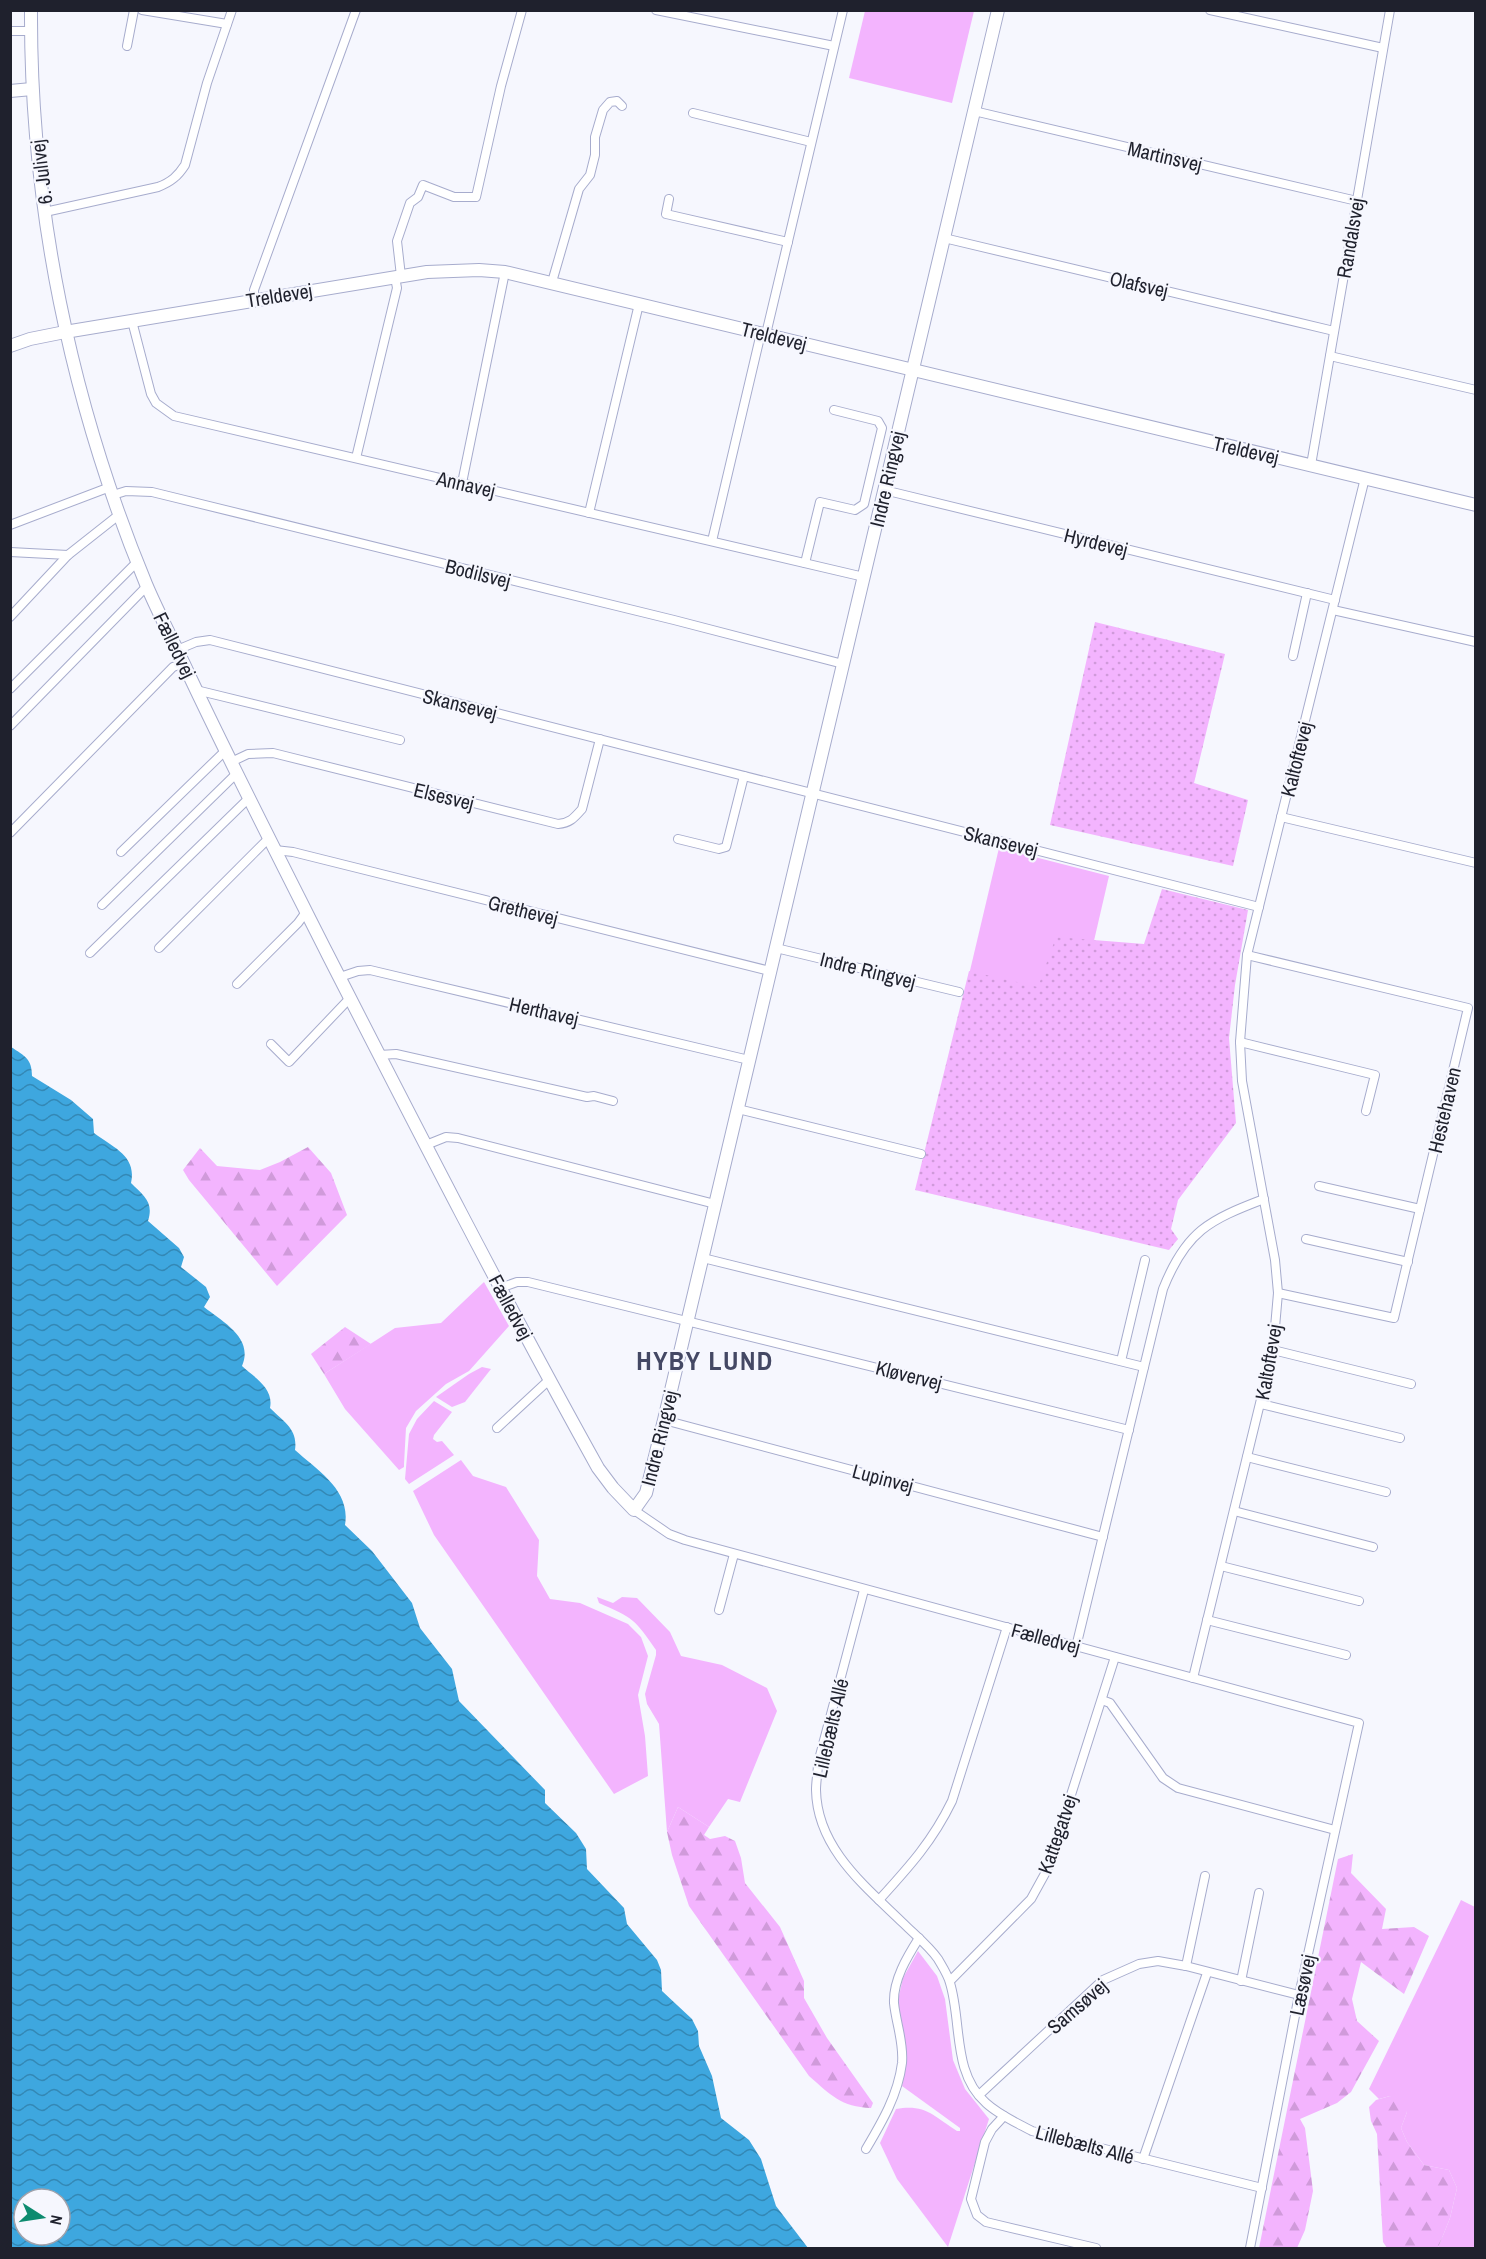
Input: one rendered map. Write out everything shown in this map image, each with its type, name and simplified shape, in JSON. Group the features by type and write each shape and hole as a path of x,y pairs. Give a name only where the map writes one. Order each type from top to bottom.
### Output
{"street":[{"name":"6. Julivej","path":"31,10 32,89 45,212 65,332"},
{"path":"128,46 134,10"},
{"path":"142,10 227,24"},
{"path":"45,212 158,187 168,183 179,174 185,165 207,83 232,10"},
{"path":"254,299 254,290 356,10"},
{"path":"356,458 397,288 397,241 411,203 423,185 454,197 476,197 501,86 522,10"},
{"path":"656,10 699,15 834,46"},
{"path":"712,541 763,333 788,242 843,10"},
{"name":"Indre Ringvej","path":"634,1510 646,1493 664,1420 998,10"},
{"path":"1210,10 1383,48"},
{"name":"Randalsvej","path":"1311,465 1390,10"},
{"path":"10,31 31,31"},
{"path":"10,91 32,89"},
{"path":"552,282 579,189 590,175 596,155 595,137 603,110 610,102 617,101 622,106"},
{"name":"Martinsvej","path":"974,111 1357,201"},
{"path":"693,113 811,142"},
{"path":"669,199 666,214 788,242"},
{"name":"Olafsvej","path":"944,238 1334,331"},
{"name":"Treldevej","path":"10,346 30,339 65,332 398,276 453,270 506,272 1476,504"},
{"path":"462,483 506,272"},
{"path":"589,513 639,304"},
{"name":"Annavej","path":"132,321 151,394 164,411 174,416 864,577"},
{"name":"Fælledvej","path":"65,332 86,410 120,514 147,586 177,650 306,912 500,1288 598,1468 613,1488 634,1510 669,1534 685,1540 1359,1723"},
{"path":"1330,356 1476,390"},
{"path":"805,563 820,502 855,510 864,504 882,428 878,421 834,410"},
{"name":"Kaltoftevej","path":"1193,1678 1273,1350 1278,1293 1275,1260 1242,1082 1240,1042 1247,955 1365,478"},
{"name":"Hyrdevej","path":"884,490 1335,600"},
{"path":"10,513 13,524 112,491"},
{"name":"Bodilsvej","path":"112,491 152,492 674,620 843,664"},
{"path":"10,617 68,555 120,514"},
{"path":"10,552 68,555"},
{"path":"10,689 137,562"},
{"path":"10,726 147,586"},
{"path":"1293,656 1308,593"},
{"path":"1333,610 1476,642"},
{"name":"Skansevej","path":"177,650 196,642 210,640 1259,907"},
{"path":"10,833 173,668 184,663"},
{"path":"196,690 400,740"},
{"name":"Elsesvej","path":"231,762 248,754 273,753 558,824 567,823 582,809 600,739"},
{"path":"121,852 231,762"},
{"path":"102,905 231,762"},
{"path":"678,839 719,849 726,847 744,776"},
{"path":"90,953 249,798"},
{"path":"1281,817 1476,863"},
{"path":"159,948 269,838"},
{"name":"Grethevej","path":"275,850 293,852 770,971"},
{"path":"237,984 298,923 306,912"},
{"name":"Indre Ringvej","path":"776,948 959,993"},
{"name":"Hestehaven","path":"1247,955 1468,1008 1394,1318 1278,1293"},
{"name":"Herthavej","path":"340,977 369,970 750,1060"},
{"path":"271,1044 289,1062 350,998"},
{"path":"1240,1042 1375,1075 1366,1111"},
{"path":"379,1055 396,1054 613,1101"},
{"path":"738,1109 921,1154"},
{"path":"426,1145 446,1137 458,1138 715,1204"},
{"path":"1319,1186 1420,1209"},
{"path":"1076,1647 1163,1289 1178,1255 1200,1230 1216,1218 1264,1199"},
{"path":"1306,1239 1408,1262"},
{"path":"703,1258 1144,1367"},
{"path":"1121,1361 1145,1260"},
{"name":"Kløvervej","path":"500,1288 517,1282 528,1282 1129,1430"},
{"path":"1273,1350 1411,1384"},
{"path":"496,1428 549,1380"},
{"path":"1261,1404 1400,1438"},
{"name":"Lupinvej","path":"664,1420 1103,1537"},
{"path":"1247,1457 1386,1492"},
{"path":"1234,1512 1373,1547"},
{"path":"719,1610 734,1554"},
{"path":"1221,1566 1359,1601"},
{"name":"Lillebælts Allé","path":"864,1590 818,1763 816,1791 820,1817 828,1839 840,1859 936,1956 950,1981 960,2052 967,2074 979,2095 1004,2116 1032,2131 1262,2188"},
{"path":"1207,1620 1346,1655"},
{"path":"879,1900 923,1850 939,1827 952,1801 1007,1627"},
{"name":"Kattegatvej","path":"950,1981 1031,1899 1047,1870 1115,1657"},
{"path":"1102,1700 1110,1703 1163,1778 1178,1788 1335,1830"},
{"name":"Læsøvej","path":"1250,2248 1299,1995 1359,1723"},
{"path":"1186,1966 1205,1875"},
{"path":"1241,1981 1259,1893"},
{"path":"866,2149 889,2108 898,2084 902,2062 894,2002 896,1986 907,1957 918,1938"},
{"name":"Samsøvej","path":"979,2095 1103,1980 1139,1964 1158,1961 1186,1966 1299,1995"},
{"path":"1143,2159 1207,1973"},
{"path":"1004,2116 992,2129 985,2142 971,2199 977,2215 986,2222 1096,2248"}],"green space":[{"path":"865,11 974,11 952,103 849,78"},
{"path":"1095,622 1225,654 1194,783 1248,800 1233,866 1050,825"},
{"path":"999,848 1109,876 1093,945 1051,998 968,979"},
{"path":"1162,889 1248,910 1235,985 1229,1038 1236,1123 1178,1200 1171,1229 1178,1239 1169,1250 915,1190 969,971 1038,987 1056,937 1144,944"},
{"path":"308,1147 331,1173 347,1215 277,1286 183,1170 200,1148 217,1166 260,1170"},
{"path":"484,1282 509,1326 469,1371 446,1384 416,1411 406,1428 404,1467 399,1470 345,1409 324,1374 395,1328 441,1323"},
{"path":"345,1327 371,1344 324,1374 311,1354"},
{"path":"482,1367 491,1369 465,1402 452,1407 436,1397 469,1374"},
{"path":"434,1401 452,1412 433,1439 437,1442 442,1441 454,1455 409,1484 405,1479 409,1434 417,1419"},
{"path":"461,1460 473,1476 506,1487 539,1540 537,1576 550,1599 580,1603 628,1624 641,1637 648,1656 638,1695 645,1736 648,1776 614,1794 434,1535 413,1491"},
{"path":"597,1597 613,1603 622,1597 637,1598 670,1632 681,1656 722,1665 767,1688 777,1711 740,1802 728,1799 709,1827 678,1807 667,1832 659,1724 647,1704 645,1694 656,1650 632,1620 599,1603"},
{"path":"678,1807 709,1827 704,1835 710,1839 725,1836 735,1841 741,1858 745,1883 780,1927 804,1981 804,1998 827,2038 873,2103 871,2108 852,2105 837,2099 809,2076 689,1906 667,1832"},
{"path":"1353,1854 1351,1873 1386,1909 1382,1929 1414,1927 1429,1936 1404,1994 1361,1962 1352,1999 1357,2021 1379,2041 1351,2092 1337,2103 1300,2119 1305,2128 1313,2191 1305,2230 1297,2248 1259,2248 1338,1859"},
{"path":"1461,1900 1475,1907 1475,2248 1438,2248 1450,2218 1457,2188 1449,2170 1424,2165 1407,2142 1401,2128 1407,2112 1390,2096 1379,2099 1369,2089"},
{"path":"918,1951 937,1976 945,1999 953,2060 965,2089 989,2119 948,2247 897,2179 880,2143 896,2109 915,2108 929,2112 960,2131 960,2128 902,2086 906,2058 898,2000 903,1978"},
{"path":"1390,2096 1404,2099 1407,2112 1401,2128 1407,2142 1424,2165 1449,2170 1457,2188 1450,2218 1438,2248 1387,2248 1383,2242 1377,2134 1371,2121 1369,2107 1376,2100"}],"water":[{"path":"11,1047 27,1058 32,1076 71,1100 93,1119 94,1133 116,1148 127,1159 131,1166 131,1183 149,1204 148,1221 179,1248 184,1257 181,1267 206,1287 210,1297 204,1307 228,1325 240,1339 245,1356 242,1366 266,1389 270,1408 292,1431 295,1450 323,1474 338,1491 346,1513 345,1525 372,1551 412,1603 420,1628 452,1669 459,1701 545,1790 545,1803 576,1833 586,1849 587,1869 624,1908 627,1924 657,1960 661,1970 662,1991 692,2019 698,2031 699,2046 712,2076 721,2118 749,2140 761,2159 776,2206 808,2248 11,2248"}],"district":[{"name":"HYBY LUND","path":"705,1360"}]}
